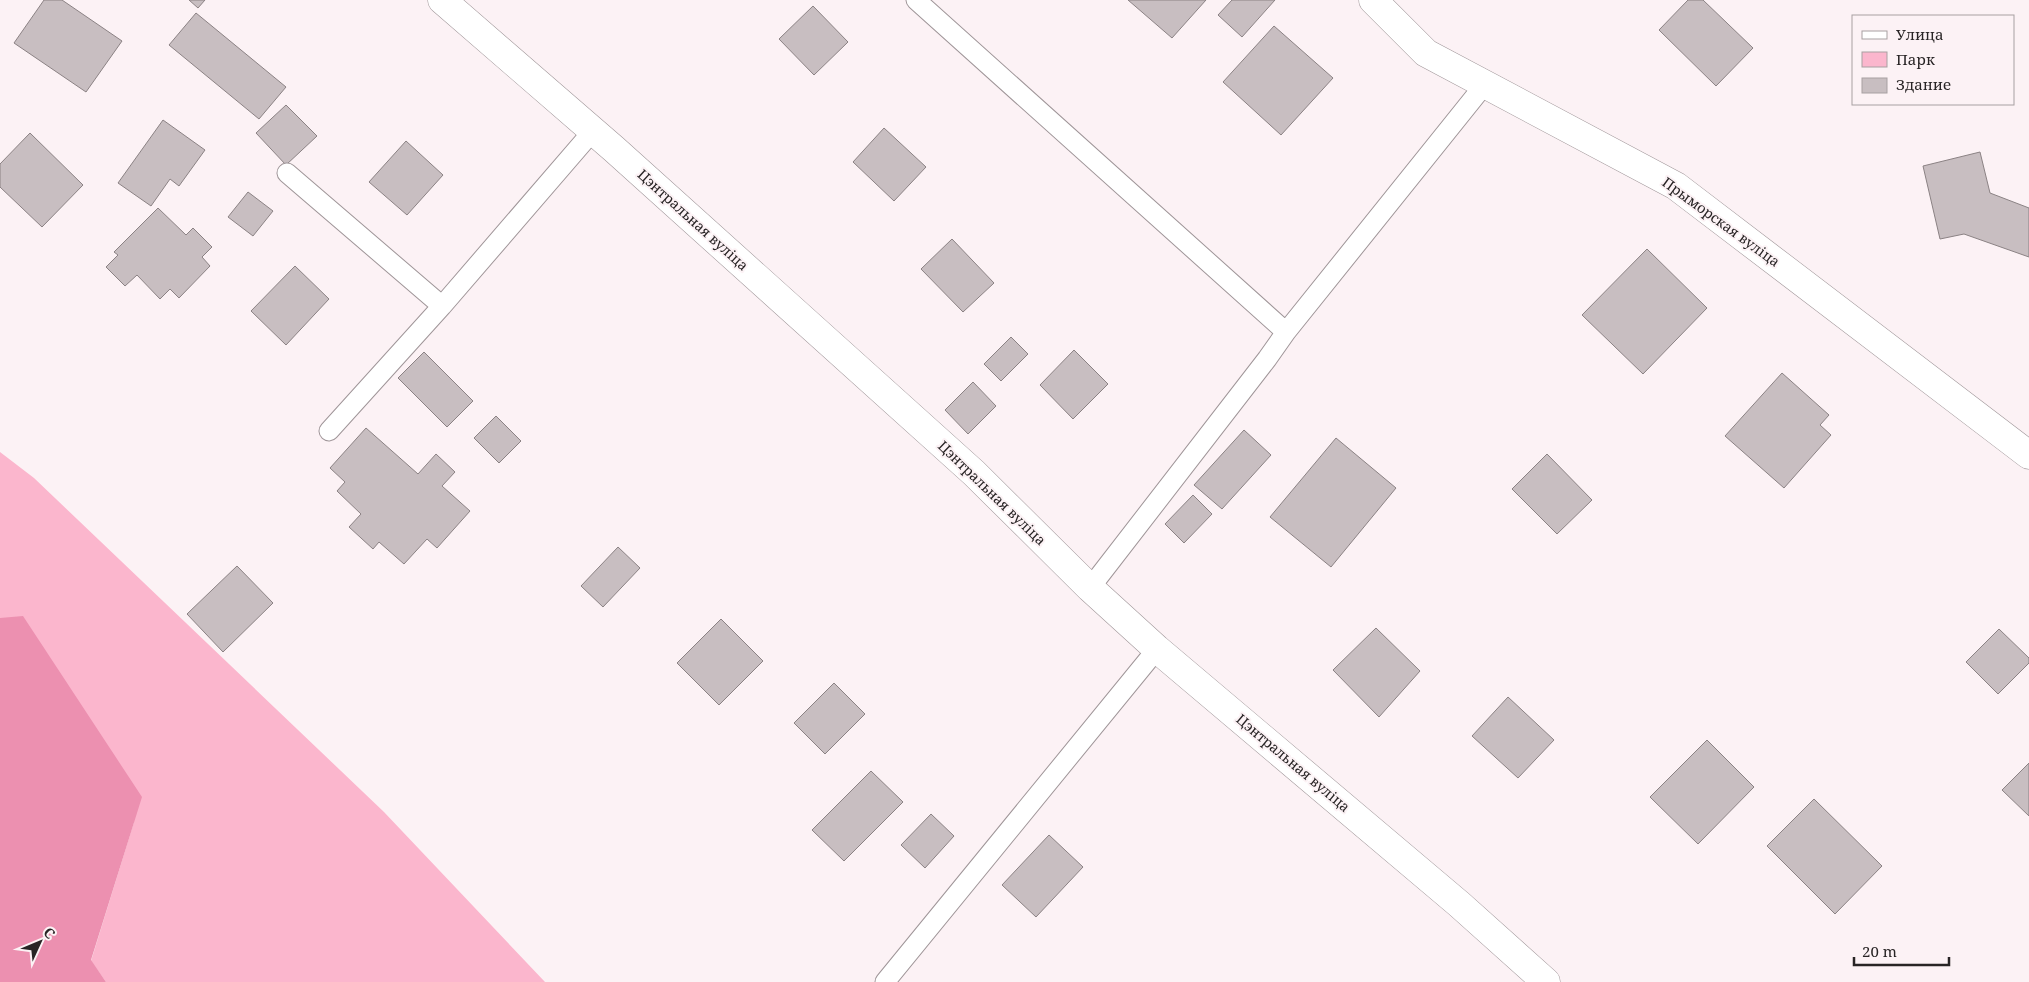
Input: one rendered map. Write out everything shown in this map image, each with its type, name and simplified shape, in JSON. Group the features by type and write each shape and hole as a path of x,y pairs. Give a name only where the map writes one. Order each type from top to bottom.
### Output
{"street":[{"name":"Цэнтральная вуліца","path":"442,0 592,132 614,148 974,473 1090,588 1157,649 1459,904 1546,982"},
{"name":"Прыморская вуліца","path":"1373,0 1426,53 1676,186 2029,455"}],"lane":[{"path":"916,0 1286,332"},
{"path":"1090,588 1267,360 1286,332 1485,84"},
{"path":"329,431 442,306 592,132"},
{"path":"287,173 442,306"},
{"path":"885,982 1157,649"}],"green space":[{"path":"0,452 34,478 384,812 545,982 106,982 91,961 134,822 0,698"}],"shaded area":[{"path":"23,616 142,797 91,960 106,982 0,982 0,618"}],"building":[{"path":"44,0 62,0 122,41 86,92 14,43"},
{"path":"189,0 205,0 198,8"},
{"path":"1128,0 1206,0 1172,38"},
{"path":"1232,0 1275,0 1242,37 1218,15"},
{"path":"1688,0 1703,0 1753,48 1716,86 1659,30"},
{"path":"813,6 848,42 814,75 779,39"},
{"path":"196,13 286,87 259,119 169,45"},
{"path":"1274,26 1333,78 1281,135 1223,82"},
{"path":"286,105 317,136 286,165 256,133"},
{"path":"163,120 205,150 179,186 170,179 151,206 118,183"},
{"path":"884,128 926,167 894,201 853,162"},
{"path":"30,133 83,185 42,227 0,187 0,164"},
{"path":"406,141 443,175 407,215 369,182"},
{"path":"1980,152 1990,193 2029,208 2029,257 1964,234 1940,239 1923,166"},
{"path":"248,192 273,211 253,236 228,217"},
{"path":"158,208 186,235 193,228 212,247 202,257 210,266 179,298 170,289 160,299 137,275 125,286 106,267 118,255 114,252"},
{"path":"952,239 994,283 963,312 921,269"},
{"path":"1647,249 1707,308 1643,374 1582,315"},
{"path":"295,266 329,299 286,345 251,311"},
{"path":"1011,337 1028,354 1001,381 984,364"},
{"path":"1074,350 1108,384 1073,419 1040,385"},
{"path":"424,352 473,401 447,427 398,378"},
{"path":"1782,373 1829,415 1820,425 1831,435 1784,488 1725,436"},
{"path":"973,382 996,406 968,434 945,410"},
{"path":"496,416 521,441 499,463 474,438"},
{"path":"366,428 418,474 436,454 455,472 442,486 470,511 437,548 427,539 404,564 379,542 373,549 349,527 361,514 337,491 345,482 330,468"},
{"path":"1244,430 1271,455 1222,509 1194,485"},
{"path":"1336,438 1396,488 1331,567 1270,517"},
{"path":"1547,454 1592,500 1557,534 1512,489"},
{"path":"1193,495 1212,514 1184,543 1165,524"},
{"path":"618,547 640,568 603,607 581,586"},
{"path":"237,566 273,603 223,652 187,614"},
{"path":"721,619 763,661 719,705 677,663"},
{"path":"1376,628 1420,671 1379,717 1333,670"},
{"path":"1999,629 2029,658 2029,663 1998,694 1966,662"},
{"path":"834,683 865,714 825,754 794,723"},
{"path":"1508,697 1554,740 1518,778 1472,736"},
{"path":"1707,740 1754,787 1698,844 1650,797"},
{"path":"2029,763 2029,816 2002,790"},
{"path":"871,771 903,802 844,861 812,830"},
{"path":"1814,799 1882,866 1835,914 1767,846"},
{"path":"931,814 954,836 925,868 901,845"},
{"path":"1049,835 1083,867 1036,917 1002,885"}]}
